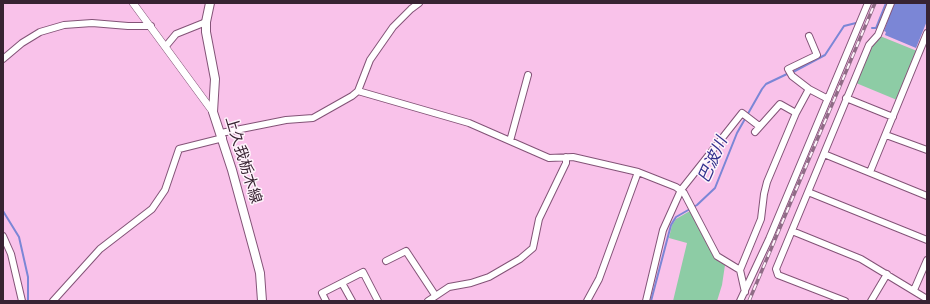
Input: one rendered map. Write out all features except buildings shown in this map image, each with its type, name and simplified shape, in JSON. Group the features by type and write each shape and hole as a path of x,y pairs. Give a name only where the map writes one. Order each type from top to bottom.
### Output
{"main road":[{"name":"上久我栃木線","path":"210,3 206,22 215,79 213,112 222,136 260,273 262,301"}],"street":[{"path":"133,3 213,112"},
{"path":"53,301 100,249 152,209 166,190 179,149 222,136 286,120 313,118 326,112 358,91 370,60 393,27 411,8 420,3"},
{"path":"740,301 868,3"},
{"path":"845,301 776,273 776,267 869,45 878,35 891,3"},
{"path":"166,46 176,34 206,22"},
{"path":"3,59 22,42 40,32 64,25 92,23 151,26"},
{"path":"870,172 927,33"},
{"path":"809,36 817,55 788,69 792,76 809,89 828,99"},
{"path":"510,141 528,75"},
{"path":"745,292 740,270 746,259 750,243 761,219 767,182 796,113 809,89"},
{"path":"358,91 469,123 549,158 573,157 638,172 681,190 717,256 740,270"},
{"path":"846,98 893,117"},
{"path":"755,132 780,104 796,113"},
{"path":"646,301 663,230 681,190 742,113 759,126"},
{"path":"886,135 927,150"},
{"path":"824,154 927,196"},
{"path":"428,301 435,295 450,287 471,283 489,277 520,259 533,248 539,219 566,164 566,157"},
{"path":"586,301 599,279 638,172"},
{"path":"808,192 927,240"},
{"path":"792,231 861,259 927,299"},
{"path":"3,237 11,254 22,301"},
{"path":"386,261 406,251 435,295"},
{"path":"914,290 927,260"},
{"path":"326,301 322,293 363,272 378,301"},
{"path":"871,301 887,274"},
{"path":"342,283 352,301"}],"green space":[{"path":"880,36 917,51 897,100 856,83 871,47"},
{"path":"690,211 717,260 725,265 722,285 717,301 673,301 687,243 669,238 672,225 676,219"}],"water":[{"path":"894,3 927,3 927,21 916,48 885,35 886,32 884,31"}],"waterway":[{"name":"巴波川","path":"872,28 876,28 886,3"},
{"name":"巴波川","path":"793,72 825,55 844,26 856,23"},
{"name":"巴波川","path":"651,301 671,225 676,217 697,205 715,188 737,133 762,89 766,84 787,74"},
{"path":"3,211 19,237 28,277 28,301"}],"railway":[{"path":"749,301 875,3"}]}
